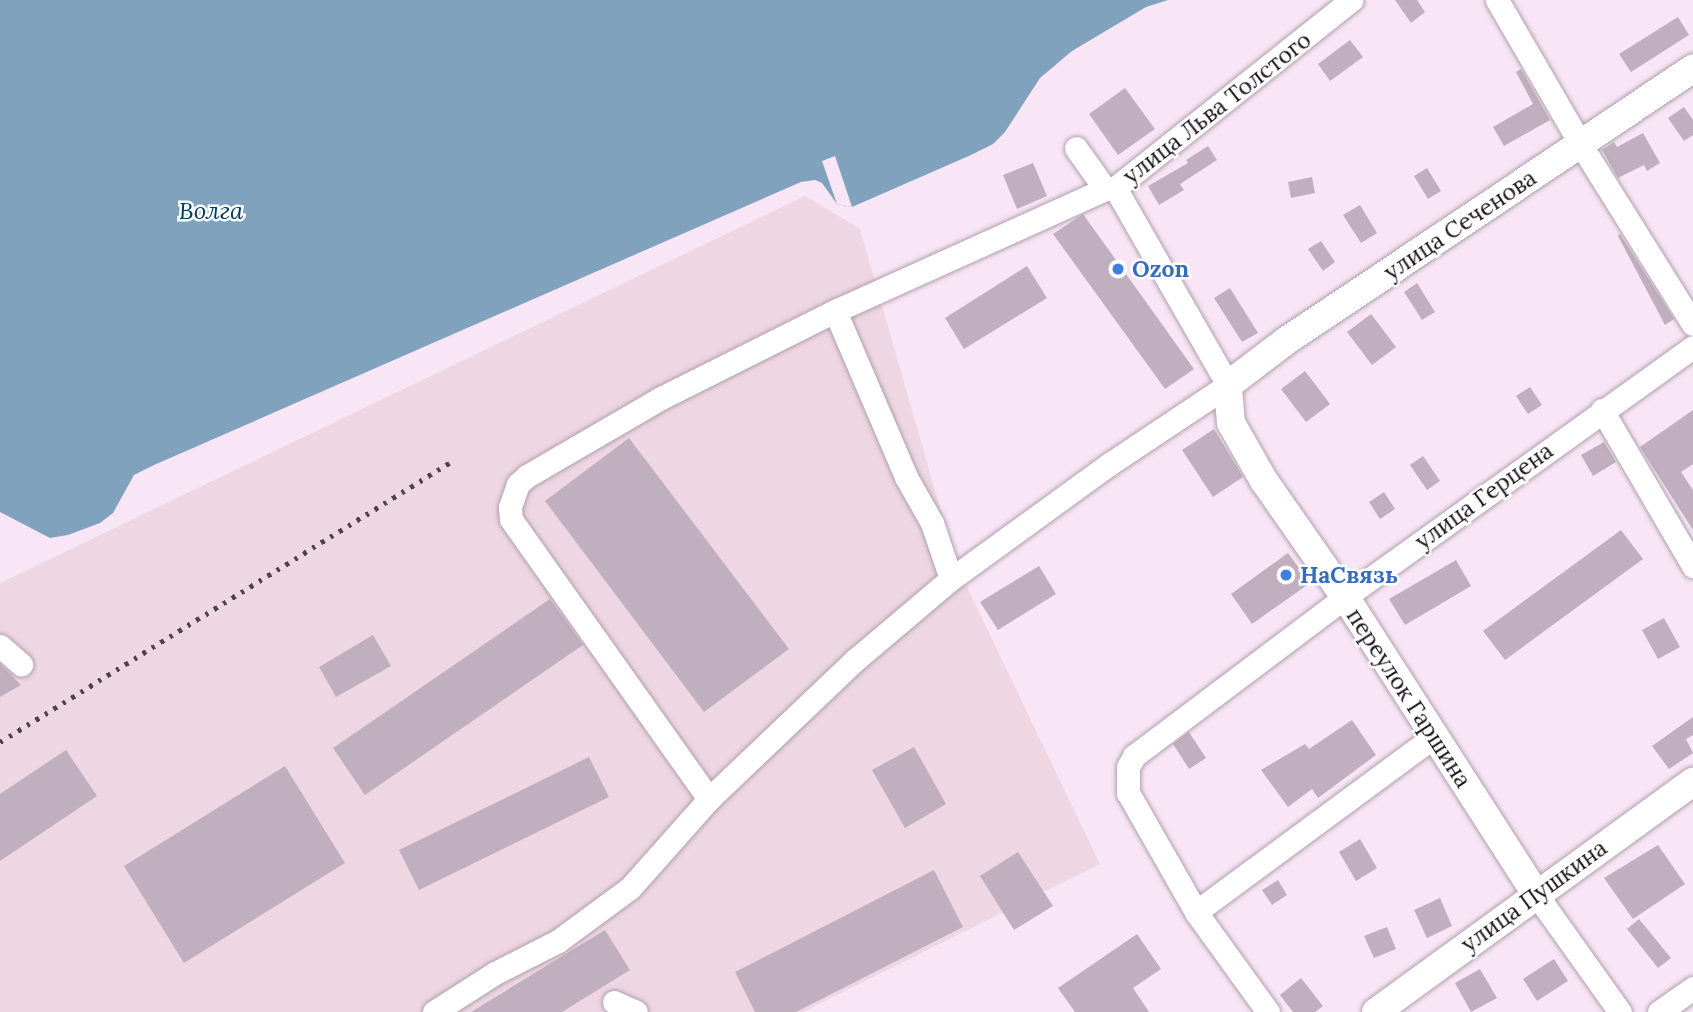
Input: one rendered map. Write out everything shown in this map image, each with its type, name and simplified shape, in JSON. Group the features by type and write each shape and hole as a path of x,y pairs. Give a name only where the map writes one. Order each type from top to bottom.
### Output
{"main road":[{"name":"улица Сеченова","path":"1228,385 1286,341 1693,69"},
{"name":"переулок Гаршина","path":"1228,385 1231,422 1264,481 1345,597 1536,894"},
{"name":"улица Пушкина","path":"1376,1012 1693,782"}],"street":[{"name":"улица Льва Толстого","path":"709,799 511,519 512,496 527,476 661,398 835,311 1110,188 1351,0"},
{"path":"1497,0 1581,145 1693,324"},
{"name":"переулок Гаршина","path":"1076,148 1110,188 1228,385"},
{"path":"835,311 900,465 932,523 951,579"},
{"name":"улица Герцена","path":"1195,912 1128,793 1128,767 1142,747 1602,410 1693,347"},
{"path":"434,1012 495,973 558,941 630,888 709,799 855,660 951,579 1108,465 1228,385"},
{"path":"1602,410 1693,566"},
{"path":"0,646 21,664"},
{"path":"1268,1012 1195,912 1433,737"},
{"path":"1536,894 1620,1012"},
{"path":"1659,1012 1693,988"},
{"path":"614,1002 636,1012"}],"shaded area":[{"path":"805,196 860,229 956,564 1100,864 803,1012 0,1012 0,583"}],"water":[{"name":"Волга","path":"0,0 1168,0 1146,7 1072,51 1040,78 1005,132 993,144 971,155 852,207 837,204 822,183 815,180 801,182 154,465 134,475 113,513 100,523 68,535 50,538 0,512"}],"pier":[{"path":"835,156 852,207 837,204 822,161"}],"building":[{"path":"1395,0 1417,0 1425,12 1411,23"},
{"path":"1678,17 1689,35 1631,72 1619,54"},
{"path":"1350,40 1363,57 1330,81 1318,64"},
{"path":"1521,69 1550,120 1504,146 1493,127 1533,104 1516,72"},
{"path":"1125,88 1155,129 1118,155 1089,114"},
{"path":"1684,107 1693,120 1693,135 1684,141 1668,118"},
{"path":"1643,133 1660,163 1647,171 1644,165 1618,178 1602,150 1614,142 1617,147"},
{"path":"1208,146 1217,160 1180,184 1184,190 1159,205 1148,186 1188,163 1186,160"},
{"path":"1033,163 1047,196 1017,209 1003,175"},
{"path":"1427,168 1441,191 1428,199 1414,176"},
{"path":"1312,177 1315,193 1291,198 1288,182"},
{"path":"1360,205 1377,233 1361,243 1343,215"},
{"path":"1083,214 1194,369 1165,389 1053,234"},
{"path":"1620,234 1674,319 1665,325 1618,236"},
{"path":"1321,241 1335,262 1323,271 1308,249"},
{"path":"1027,266 1047,298 964,349 945,318"},
{"path":"1417,283 1435,312 1422,320 1404,292"},
{"path":"1230,288 1258,333 1242,342 1214,298"},
{"path":"1371,314 1396,347 1372,365 1347,332"},
{"path":"1305,371 1330,404 1306,422 1281,389"},
{"path":"1530,387 1542,405 1528,414 1516,396"},
{"path":"1693,410 1693,464 1681,472 1693,490 1693,530 1640,447"},
{"path":"1214,429 1243,477 1213,497 1182,450"},
{"path":"629,438 789,649 704,712 545,501"},
{"path":"1604,442 1616,462 1593,476 1581,455"},
{"path":"1423,456 1440,481 1427,490 1410,465"},
{"path":"1384,492 1395,509 1380,519 1369,502"},
{"path":"1621,530 1643,559 1505,660 1483,631"},
{"path":"1288,553 1310,583 1252,624 1231,594"},
{"path":"1456,560 1471,586 1405,625 1389,599"},
{"path":"1039,566 1056,594 998,630 980,602"},
{"path":"550,599 583,645 365,795 333,748"},
{"path":"1664,618 1680,647 1658,659 1642,630"},
{"path":"373,635 391,666 336,697 319,667"},
{"path":"0,664 21,685 0,697"},
{"path":"1693,717 1693,735 1686,739 1693,753 1669,769 1652,746"},
{"path":"1352,720 1376,755 1318,798 1312,789 1288,807 1261,770 1305,744 1309,749"},
{"path":"1189,732 1206,758 1189,769 1173,744"},
{"path":"914,747 946,804 905,828 872,770"},
{"path":"66,750 97,796 0,861 0,794"},
{"path":"589,757 609,797 419,890 399,850"},
{"path":"285,766 345,863 184,963 124,866"},
{"path":"1360,839 1377,868 1356,881 1339,852"},
{"path":"1658,845 1685,884 1633,919 1604,878"},
{"path":"1018,852 1053,906 1014,930 980,876"},
{"path":"934,870 963,927 796,1012 755,1012 735,972"},
{"path":"1278,880 1287,895 1272,905 1262,890"},
{"path":"1440,898 1452,926 1427,938 1414,910"},
{"path":"1639,919 1671,958 1658,968 1627,929"},
{"path":"1387,927 1396,949 1374,958 1364,936"},
{"path":"605,930 630,970 562,1012 471,1012"},
{"path":"1137,934 1161,969 1133,988 1149,1012 1075,1012 1058,988"},
{"path":"1554,959 1568,981 1537,1001 1523,979"},
{"path":"1480,969 1497,998 1471,1012 1455,983"},
{"path":"1301,978 1323,1006 1315,1012 1293,1012 1280,995"}],"railway":[{"path":"0,742 454,460"}],"place":[{"name":"Ozon","path":"1118,269"},
{"name":"НаСвязь","path":"1286,575"}]}
